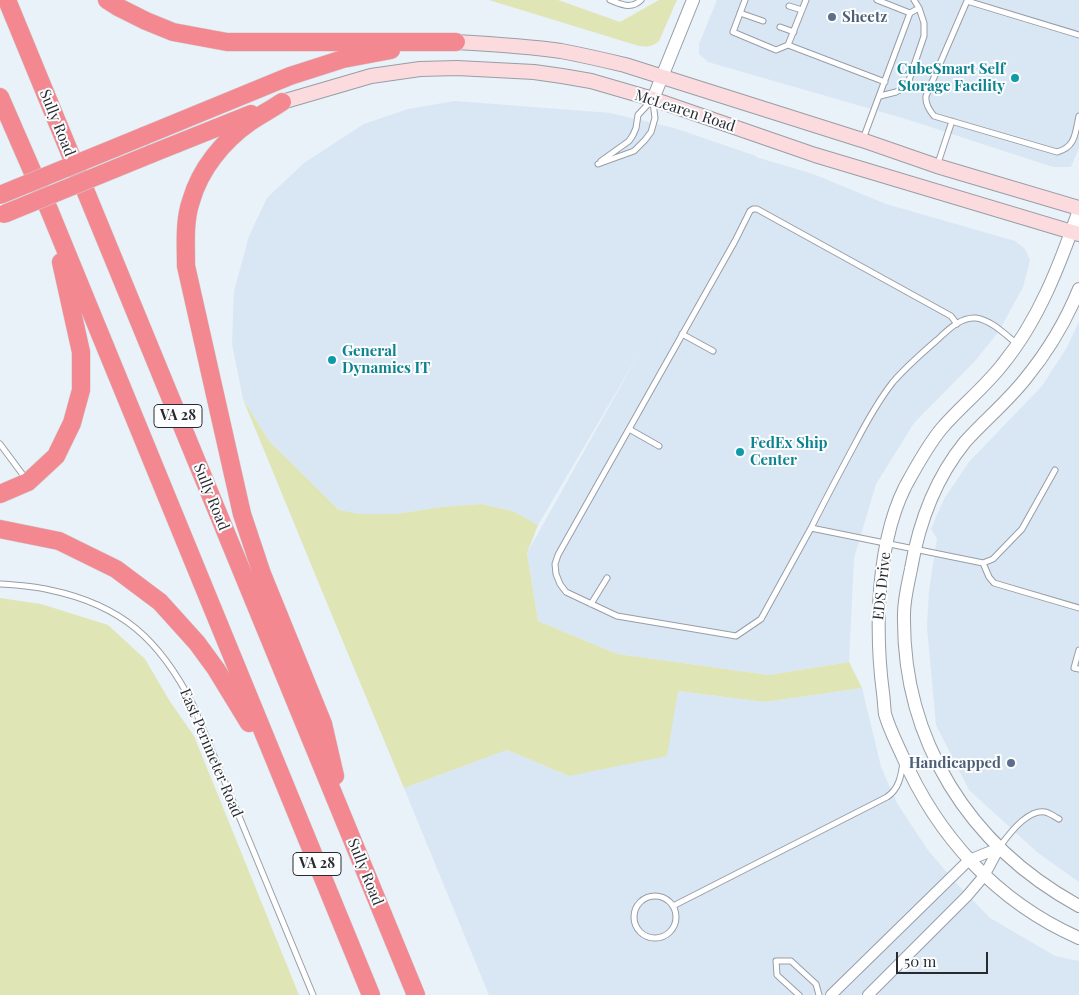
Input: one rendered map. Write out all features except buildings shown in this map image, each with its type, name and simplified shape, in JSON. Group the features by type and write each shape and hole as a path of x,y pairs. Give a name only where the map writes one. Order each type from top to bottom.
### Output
{"highway":[{"name":"Sully Road","path":"7,0 416,995"},
{"path":"107,0 146,21 174,32 227,42 456,42"},
{"path":"0,195 290,76 343,59 396,49 456,42"},
{"name":"VA 28","path":"0,97 50,212 371,995"},
{"path":"282,102 250,122 230,138 205,167 190,201 186,232 186,266 242,514 262,574 323,724 349,833"},
{"path":"2,215 282,102"},
{"path":"0,494 28,482 56,456 72,422 81,390 81,352 50,212"},
{"path":"0,530 59,542 116,569 160,602 197,643 216,669 282,778"}],"main road":[{"name":"McLearen Road","path":"456,42 512,45 559,51 625,65 862,140 937,166 1079,209"},
{"name":"McLearen Road","path":"282,102 371,76 420,69 457,68 534,72 562,76 590,81 653,99 815,155 1075,232"}],"street":[{"path":"653,99 693,0"},
{"name":"EDS Drive","path":"1079,209 1075,232 1045,298 1018,344 993,376 932,441 904,490 892,519 887,544 880,592 878,631 880,669 886,715 914,782 925,802 951,839 984,876 1036,915 1079,938"},
{"name":"EDS Drive","path":"1079,289 1065,320 1046,351 1026,378 965,442 953,458 932,495 922,519 914,550 904,612 905,652 910,683 918,716 943,775 973,819 999,848 1045,886 1079,906"},
{"path":"831,995 969,860 999,848"},
{"path":"868,995 968,896 984,876 999,848"}],"lane":[{"path":"610,0 628,6 635,5 641,0"},
{"path":"745,0 733,32 776,50 788,45 806,0"},
{"path":"877,0 910,13"},
{"path":"880,96 896,92 907,86 924,36 924,23 914,0"},
{"path":"1079,35 967,1 926,96 927,106 934,116 1057,152 1068,148 1072,144 1079,116"},
{"path":"789,6 802,10"},
{"path":"862,140 910,13 919,8"},
{"path":"740,13 763,22"},
{"path":"780,28 794,32"},
{"path":"788,45 885,82"},
{"path":"653,99 655,118 651,132 645,140 634,151 598,164 629,141 636,128 638,115 653,99"},
{"path":"937,166 952,121"},
{"path":"957,324 951,316 757,209 753,209 750,211 558,555 555,564 560,584 566,592 617,616 736,636 761,619 854,444 892,383 944,333 967,319 975,318 991,324 1018,344"},
{"path":"682,334 713,351"},
{"path":"629,429 659,446"},
{"path":"0,444 28,482"},
{"path":"811,528 983,563 993,559 1022,529 1055,470"},
{"path":"983,563 994,582 1079,608"},
{"path":"591,604 607,578"},
{"name":"East Perimeter Road","path":"0,584 49,590 70,595 103,608 119,616 141,632 168,662 182,683 193,705 313,995"},
{"path":"1079,650 1074,668 1079,669"},
{"path":"673,906 891,794 895,790 900,778 904,759"},
{"path":"999,848 1014,829 1031,814 1044,812 1059,819"},
{"path":"656,896 664,898 673,906 676,916 675,925 671,931 657,938 649,937 639,931 634,917 635,910 641,901 648,897 656,896"},
{"path":"799,995 777,975 776,961 791,961 816,984 819,995"}],"shaded area":[{"path":"717,0 1079,0 1079,148 1071,167 1053,167 906,119 708,62 699,54 699,44"},
{"path":"455,101 610,113 674,128 756,157 813,174 886,204 1015,241 1025,249 1030,260 1023,287 999,331 975,361 914,423 876,484 854,558 849,662 769,675 617,654 538,621 527,553 641,350 538,525 513,511 481,504 441,507 396,514 361,514 339,510 269,441 243,399 232,344 234,291 249,236 267,198 304,163 364,124 408,109"},
{"path":"1079,322 1079,882 1037,852 969,790 936,725 927,627 929,591 937,539 931,529 944,499 969,462 1042,386 1066,349"},
{"path":"862,688 881,767 897,803 927,849 956,883 990,918 1055,956 1079,961 1079,995 489,995 404,788 507,750 569,776 678,691 765,702"}],"green space":[{"path":"489,0 558,0 620,22 659,0 677,0 659,41 652,45 639,46"},
{"path":"243,399 269,441 339,510 361,514 396,514 441,507 481,504 513,511 538,525 527,553 538,621 617,654 769,675 849,662 862,688 765,702 678,691 667,756 569,776 507,750 404,788"},
{"path":"0,598 41,604 108,625 145,659 169,700 194,736 299,995 0,995"}],"place":[{"name":"Sheetz","path":"832,17"},
{"name":"CubeSmart Self Storage Facility","path":"1015,78"},
{"name":"General Dynamics IT","path":"332,360"},
{"name":"FedEx Ship Center","path":"740,452"},
{"name":"Handicapped","path":"1011,763"}]}
